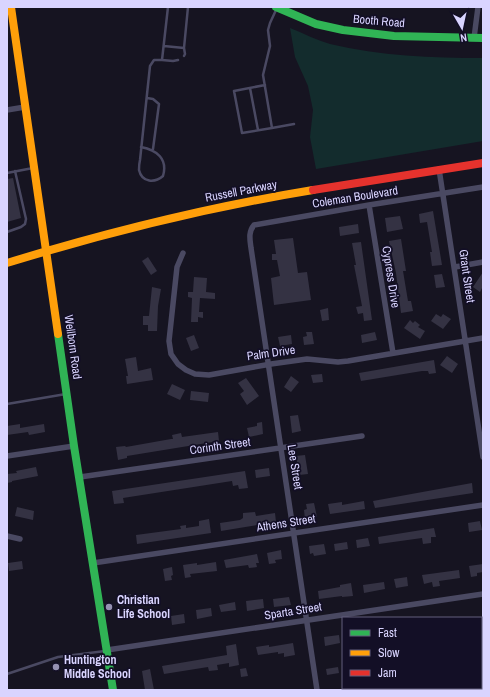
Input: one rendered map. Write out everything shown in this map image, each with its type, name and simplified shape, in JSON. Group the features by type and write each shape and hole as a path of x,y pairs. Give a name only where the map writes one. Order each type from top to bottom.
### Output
{"street":[{"name":"Wellborn Road","path":"11,7 24,107 47,251 74,446 113,690"},
{"name":"Booth Road","path":"277,7 292,11 316,24 343,30 394,36 483,38"},
{"path":"474,38 478,7"},
{"path":"7,110 24,107"},
{"name":"Russell Parkway","path":"7,263 47,251 205,210 439,169 483,163"},
{"name":"Grant Street","path":"439,169 483,458"},
{"name":"Coleman Boulevard","path":"251,248 250,233 251,228 254,225 483,187"},
{"name":"Cypress Drive","path":"368,205 393,353"},
{"name":"Lee Street","path":"251,248 317,690"},
{"name":"Palm Drive","path":"183,253 177,267 169,341 171,354 178,364 195,374 208,375 268,364 307,359 338,362 483,338"},
{"path":"454,267 483,262"},
{"name":"Corinth Street","path":"80,477 281,449 362,436"},
{"path":"7,456 74,446"},
{"name":"Athens Street","path":"93,563 483,505"},
{"path":"7,536 20,539"},
{"name":"Sparta Street","path":"107,650 483,594"}],"lane":[{"path":"162,60 168,7"},
{"path":"184,56 188,7"},
{"path":"272,128 263,76 268,60 270,46 268,30 277,7"},
{"path":"164,46 184,48"},
{"path":"141,147 153,149 163,161 163,176 155,182 145,178 139,170 141,147 152,62 158,59 173,61 178,60"},
{"path":"265,85 234,91 242,133 294,124"},
{"path":"250,88 258,130"},
{"path":"147,98 154,99 159,104 153,149"},
{"path":"7,173 34,168"},
{"path":"7,232 22,227 25,224 26,219 15,171"},
{"path":"7,404 67,394"},
{"path":"7,674 58,657 107,650"}],"green space":[{"path":"290,28 330,44 387,54 445,58 483,58 483,141 316,169 310,137 313,110 308,86 295,57"}],"building":[{"path":"13,178 21,218 7,222 7,179"},
{"path":"433,211 442,265 432,266 430,252 432,252 427,222 420,223 419,214"},
{"path":"400,216 403,229 387,232 385,218"},
{"path":"358,224 359,233 340,236 339,227"},
{"path":"293,238 298,273 307,272 311,300 274,305 271,278 280,276 277,260 272,260 272,254 276,254 274,240"},
{"path":"401,239 406,271 403,271 408,301 411,301 413,311 401,313 396,273 389,241"},
{"path":"361,242 372,320 364,321 363,313 358,314 356,307 362,306 354,265 356,265 352,243"},
{"path":"148,257 157,271 151,275 142,261"},
{"path":"483,272 483,286 480,292 473,287"},
{"path":"442,274 445,287 436,288 434,275"},
{"path":"194,277 207,278 206,292 215,293 215,299 200,298 199,312 203,312 203,318 198,317 198,322 191,322 192,298 188,297 188,292 193,292"},
{"path":"152,287 161,289 158,306 157,331 148,331 148,325 143,325 143,316 149,316"},
{"path":"328,308 329,320 322,321 320,310"},
{"path":"436,314 441,317 443,314 451,319 443,329 431,321"},
{"path":"410,320 413,323 415,321 420,325 418,327 425,331 420,339 404,328"},
{"path":"306,332 312,332 314,344 304,345 303,337 307,336"},
{"path":"375,332 377,340 362,343 361,335"},
{"path":"194,335 199,348 191,351 186,338"},
{"path":"291,335 292,344 280,346 278,337"},
{"path":"447,356 458,364 452,373 440,365"},
{"path":"136,357 138,371 151,368 153,380 127,384 126,376 128,376 125,359"},
{"path":"434,360 436,373 429,374 428,371 422,371 361,381 359,373"},
{"path":"322,374 323,382 313,383 311,375"},
{"path":"291,376 299,382 291,392 284,387"},
{"path":"246,378 259,396 247,405 240,394 244,391 238,383"},
{"path":"172,384 185,390 180,400 167,394"},
{"path":"191,391 209,393 208,402 190,400"},
{"path":"298,415 301,431 292,433 290,416"},
{"path":"262,422 263,434 249,437 247,428 257,426 257,423"},
{"path":"20,424 20,428 44,424 45,432 29,435 28,432 7,435 7,426"},
{"path":"218,432 219,441 127,456 127,458 118,460 116,447 126,447 173,439 172,435 181,433 182,437"},
{"path":"305,455 308,474 299,475 296,456"},
{"path":"36,467 38,476 7,483 7,474 17,473 16,471"},
{"path":"269,468 270,476 256,478 255,470"},
{"path":"245,471 248,488 239,489 238,485 233,486 232,481 123,498 124,503 114,504 112,491"},
{"path":"472,483 473,493 375,508 373,501"},
{"path":"364,501 365,509 330,514 328,504 342,502 342,505"},
{"path":"314,503 317,517 305,519 304,510 307,509 306,504"},
{"path":"17,507 34,511 33,520 15,516"},
{"path":"255,512 256,516 275,513 276,522 221,531 220,523 240,520 243,518 243,513"},
{"path":"209,519 211,533 137,544 136,535 181,529 180,526 186,525 186,528 199,526 199,521"},
{"path":"480,521 482,530 469,532 468,523"},
{"path":"434,528 436,537 431,537 431,543 423,544 422,538 379,544 378,537"},
{"path":"368,538 370,546 357,548 356,540"},
{"path":"347,542 348,549 335,551 334,544"},
{"path":"324,544 326,554 314,556 313,553 310,554 309,546"},
{"path":"281,550 282,559 275,560 276,563 269,564 267,553"},
{"path":"257,554 259,563 256,563 257,567 249,568 248,565 226,568 224,560"},
{"path":"22,561 23,569 9,571 8,563"},
{"path":"216,562 217,571 190,574 191,577 185,578 183,565 197,563 197,565"},
{"path":"483,564 483,572 477,573 477,576 471,577 469,566"},
{"path":"172,567 172,580 165,581 163,569"},
{"path":"459,570 460,578 439,581 440,586 433,587 432,582 424,584 422,575"},
{"path":"407,577 408,586 396,588 394,579"},
{"path":"384,582 385,589 364,593 363,585"},
{"path":"351,583 353,596 319,599 318,591 340,587 340,585"},
{"path":"131,594 132,604 121,606 120,596"},
{"path":"289,597 291,605 274,607 273,599"},
{"path":"263,599 264,608 247,611 246,601"},
{"path":"235,602 236,610 221,612 219,605"},
{"path":"211,608 212,616 197,619 196,610"},
{"path":"184,614 185,623 172,625 171,616"},
{"path":"339,635 340,643 325,646 324,637"},
{"path":"293,643 295,655 284,657 284,653 278,654 278,652 258,655 256,647 269,645 269,647"},
{"path":"236,644 239,665 229,667 229,663 217,665 218,670 209,671 208,667 164,674 162,666 227,655 226,646"},
{"path":"338,667 339,673 327,675 326,669"},
{"path":"246,668 248,676 241,677 240,669"},
{"path":"150,669 154,690 145,690 142,671"}],"traffic: fast":[{"path":"276,7 316,24 343,30 394,36 483,38"},
{"path":"58,334 74,446 113,690"}],"traffic: slow":[{"path":"11,7 58,334"},
{"path":"7,263 159,221 236,204 313,190"}],"traffic: jam":[{"path":"313,190 483,163"}],"place":[{"name":"Christian Life School","path":"109,607"},
{"name":"Huntington Middle School","path":"56,667"}]}
